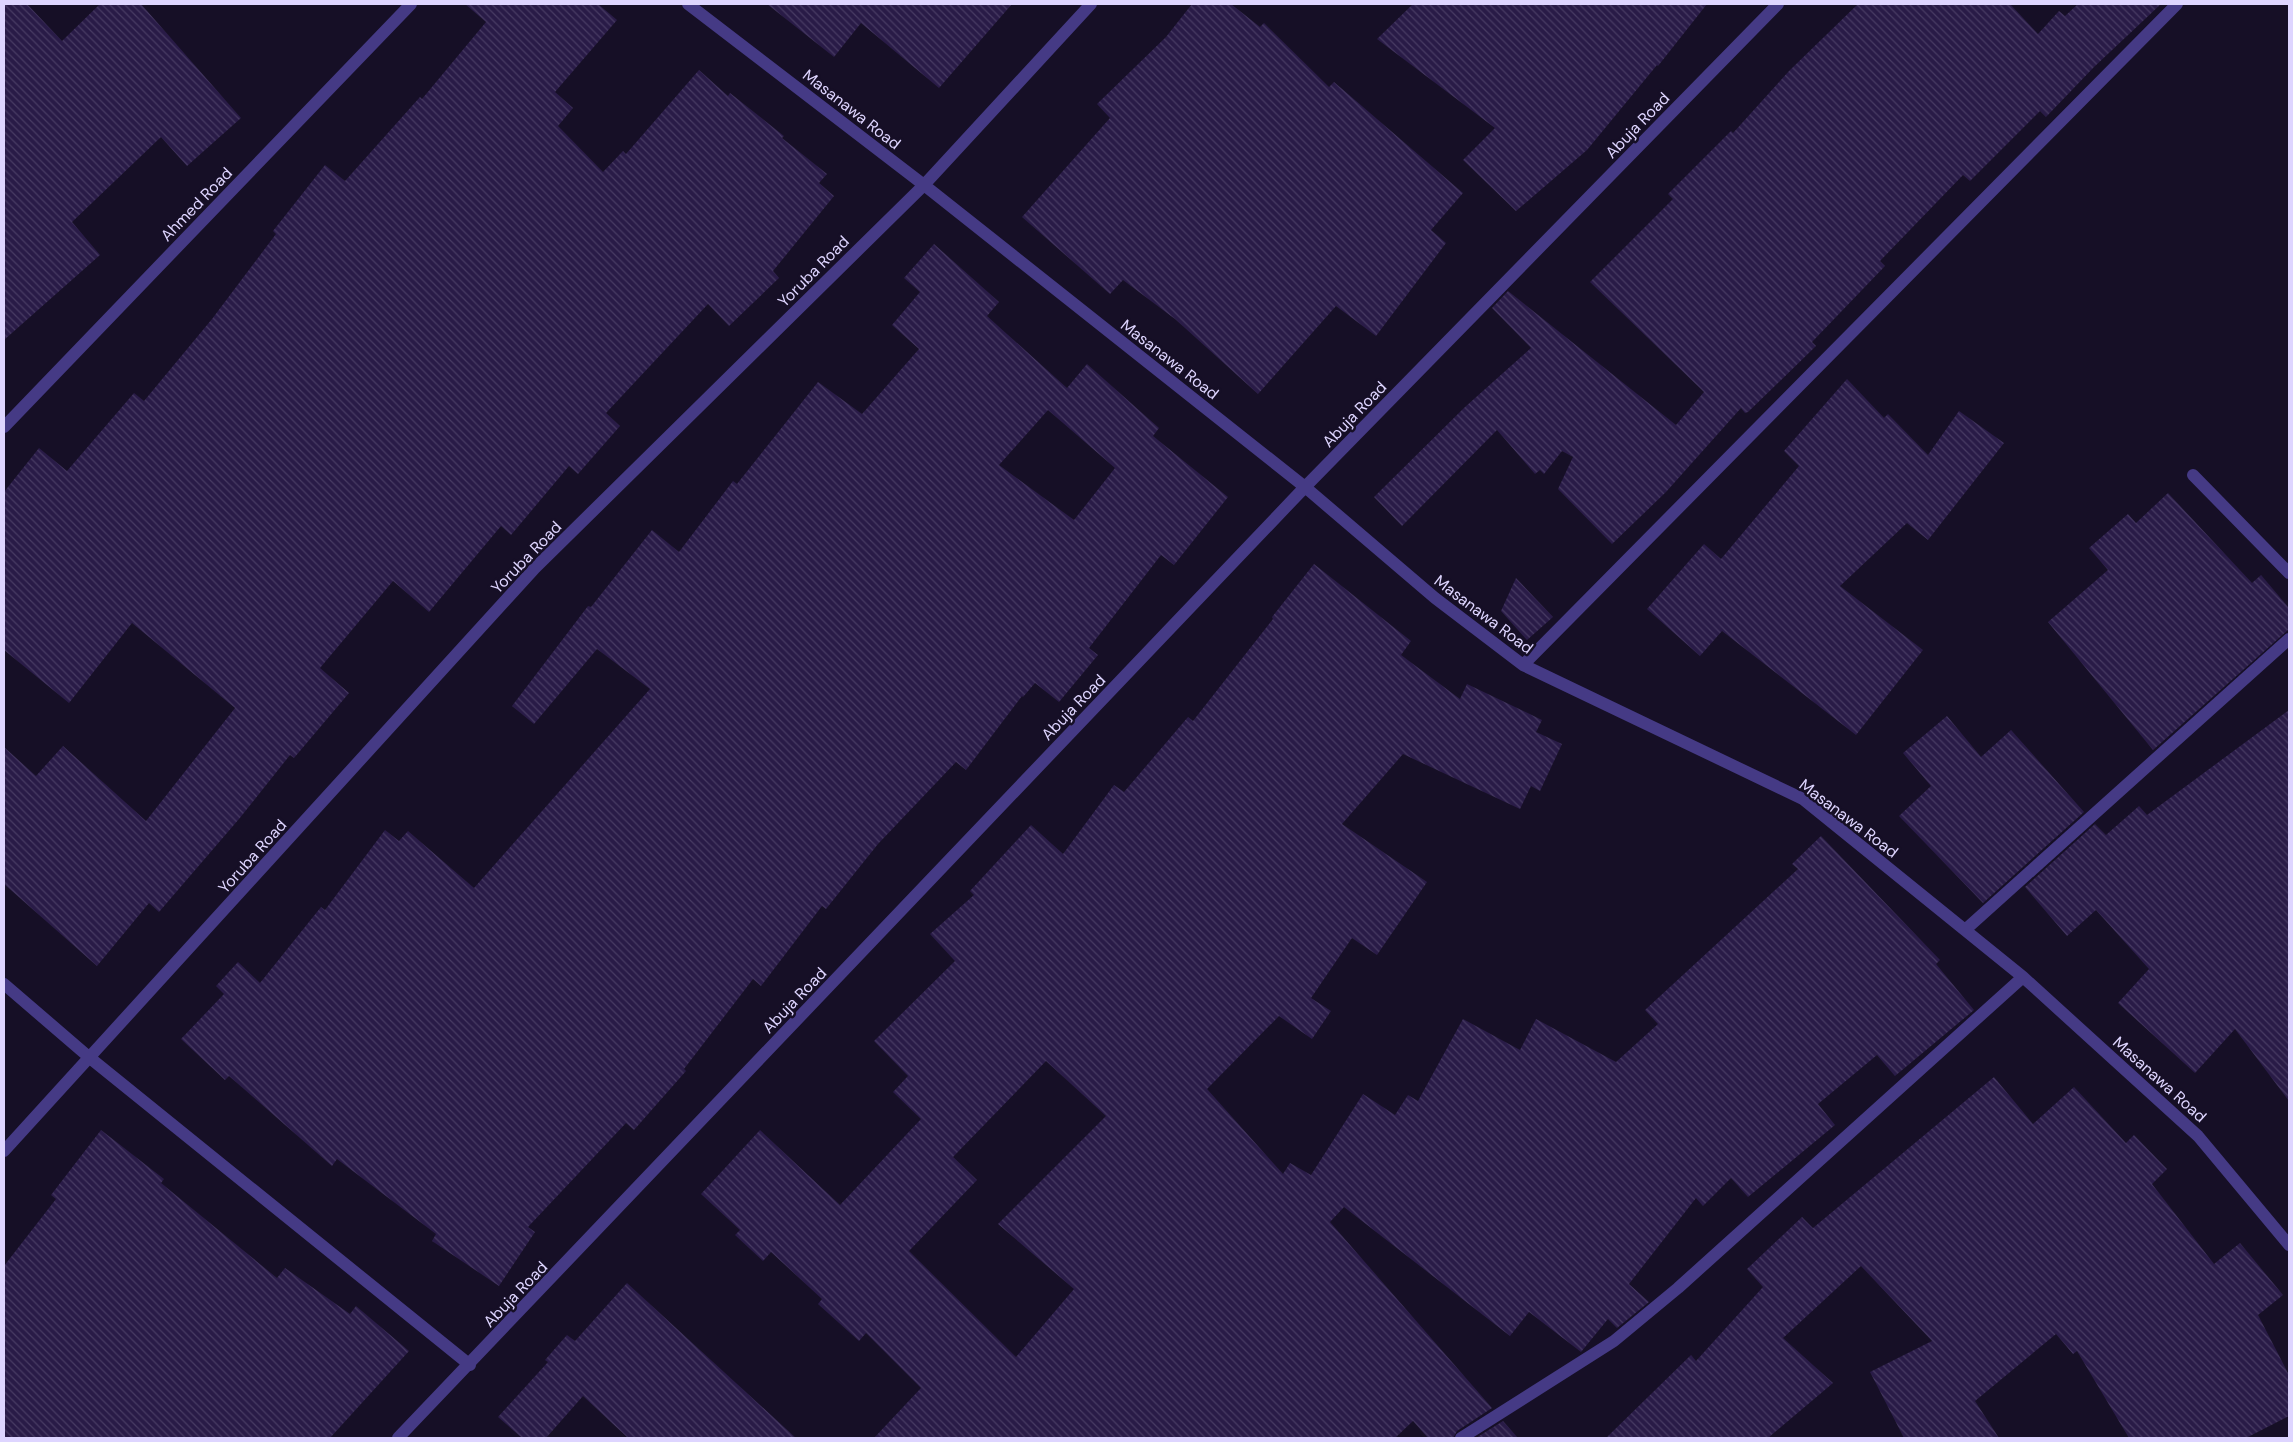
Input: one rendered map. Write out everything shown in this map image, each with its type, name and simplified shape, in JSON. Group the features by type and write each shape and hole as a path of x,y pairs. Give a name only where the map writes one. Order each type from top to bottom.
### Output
{"street":[{"name":"Ahmed Road","path":"4,427 411,4"},
{"name":"Masanawa Road","path":"688,4 924,185 1305,487 1435,598 1523,665 1803,799 2023,977 2198,1136 2289,1245"},
{"name":"Yoruba Road","path":"4,1151 535,568 924,185 1091,4"},
{"name":"Abuja Road","path":"398,1438 470,1365 1305,487 1778,4"},
{"path":"1523,665 2177,4"},
{"path":"2193,475 2289,573"},
{"path":"1965,930 2289,639"},
{"path":"1461,1438 1614,1341 1678,1288 2023,977"},
{"path":"4,984 90,1058 470,1365"}],"building":[{"path":"4,4 27,4 62,41 100,4 141,4 241,118 187,166 161,137 72,222 100,255 4,340"},
{"path":"465,4 598,4 617,20 555,92 573,108 558,126 603,172 623,151 626,154 699,70 728,96 730,93 784,136 782,138 827,174 819,183 834,196 773,271 779,278 729,326 708,304 606,413 620,426 578,474 569,466 511,535 501,526 429,612 393,581 320,668 349,693 294,758 290,755 239,819 159,912 149,903 97,966 4,884 4,747 36,776 63,746 146,821 235,708 132,623 69,703 4,650 4,492 39,448 67,471 134,393 144,401 212,319 276,234 273,231 325,165 345,181 420,97 422,99 486,22"},
{"path":"767,4 1012,4 939,88 861,23 834,57"},
{"path":"1192,4 1231,4 1260,27 1264,23 1329,87 1334,82 1463,193 1431,230 1446,243 1376,336 1336,306 1258,394 1175,319 1123,280 1110,294 1022,217 1110,118 1097,104 1166,37"},
{"path":"1413,4 1707,4 1658,66 1587,150 1516,211 1463,160 1495,128 1377,39"},
{"path":"1858,4 2010,4 2038,34 2059,11 2065,16 2078,4 2161,4 2094,67 2046,117 2040,111 1970,181 1963,175 1880,261 1885,266 1812,342 1816,346 1748,412 1745,413 1741,408 1666,492 1612,544 1558,489 1573,457 1562,451 1544,474 1540,470 1535,474 1497,430 1402,526 1374,497 1465,407 1531,348 1492,308 1508,291 1676,425 1704,392 1590,282 1673,199 1668,194 1731,131 1733,133 1789,71"},
{"path":"934,244 999,302 987,316 1067,388 1087,364 1159,428 1153,436 1228,497 1174,565 1161,555 1089,648 1098,655 1059,702 1035,683 1022,696 966,770 956,762 878,844 826,909 822,906 761,986 753,979 684,1069 686,1071 634,1130 626,1123 528,1227 535,1232 499,1286 432,1241 436,1234 337,1159 332,1166 229,1076 225,1080 181,1039 224,994 216,986 238,962 260,983 321,907 325,910 385,830 399,841 408,831 474,888 650,689 597,649 534,724 512,706 588,606 591,607 652,530 679,552 733,481 737,484 818,382 862,414 919,349 892,325 920,292 904,278","holes":["1048,410 1115,468 1074,520 999,465"]},
{"path":"1847,379 1884,418 1888,414 1928,455 1959,411 2004,443 1928,540 1907,523 1840,586 1923,650 1856,735 1722,631 1700,656 1647,609 1704,544 1721,559 1799,466 1784,451"},
{"path":"2168,493 2252,583 2261,575 2289,608 2289,629 2153,750 2048,622 2108,570 2089,548 2128,514 2136,523"},
{"path":"1314,564 1411,641 1401,655 1460,699 1467,684 1542,720 1536,732 1562,744 1540,791 1531,786 1520,809 1403,754 1342,824 1427,882 1377,955 1352,938 1311,998 1331,1011 1312,1039 1279,1016 1207,1089 1283,1174 1290,1163 1311,1175 1363,1094 1395,1115 1408,1095 1418,1101 1463,1019 1520,1050 1536,1019 1616,1062 1658,1024 1645,1010 1798,869 1792,864 1821,836 1940,960 1936,964 1974,1010 1895,1076 1877,1055 1818,1104 1835,1125 1748,1197 1731,1178 1703,1206 1696,1198 1629,1284 1649,1302 1617,1328 1608,1319 1581,1352 1529,1312 1510,1336 1344,1207 1330,1222 1492,1408 1457,1431 1453,1438 1428,1438 1413,1421 1395,1438 874,1438 921,1388 866,1333 859,1341 818,1304 822,1299 771,1252 763,1261 735,1235 740,1230 701,1194 760,1130 840,1205 921,1119 893,1092 908,1076 874,1041 955,961 930,934 974,895 970,891 1031,825 1063,854 1114,785 1124,792 1188,717 1193,721 1273,619 1272,617","holes":["1046,1061 1106,1116 998,1224 1074,1289 1016,1357 909,1251 977,1180 953,1157"]},
{"path":"1516,578 1553,617 1527,640 1501,611"},
{"path":"2289,710 2289,1101 2235,1029 2195,1073 2118,1003 2149,969 2096,910 2067,936 2025,887 2095,824 2106,835 2139,806 2147,815"},
{"path":"1947,716 1981,757 2011,730 2084,812 1983,903 1899,816 1931,786 1903,753"},
{"path":"1994,1077 2033,1124 2074,1087 2126,1143 2134,1135 2167,1169 2152,1184 2214,1264 2240,1243 2283,1295 2258,1315 2289,1375 2289,1416 2246,1438 2129,1438 2077,1351 2073,1354 2056,1334 1975,1401 1999,1438 1904,1438 1870,1372 1932,1341 1861,1266 1783,1338 1833,1383 1768,1438 1606,1438 1691,1355 1696,1361 1763,1287 1747,1269 1802,1217 1813,1228"},
{"path":"101,1130 164,1179 161,1183 277,1278 285,1268 350,1314 356,1306 409,1351 330,1438 4,1438 4,1266 56,1199 51,1195"},
{"path":"627,1283 796,1438 628,1438 583,1396 546,1438 522,1438 498,1417 548,1362 545,1360 567,1335 575,1341"},
{"path":"1503,1421 1518,1438 1476,1438"}]}
